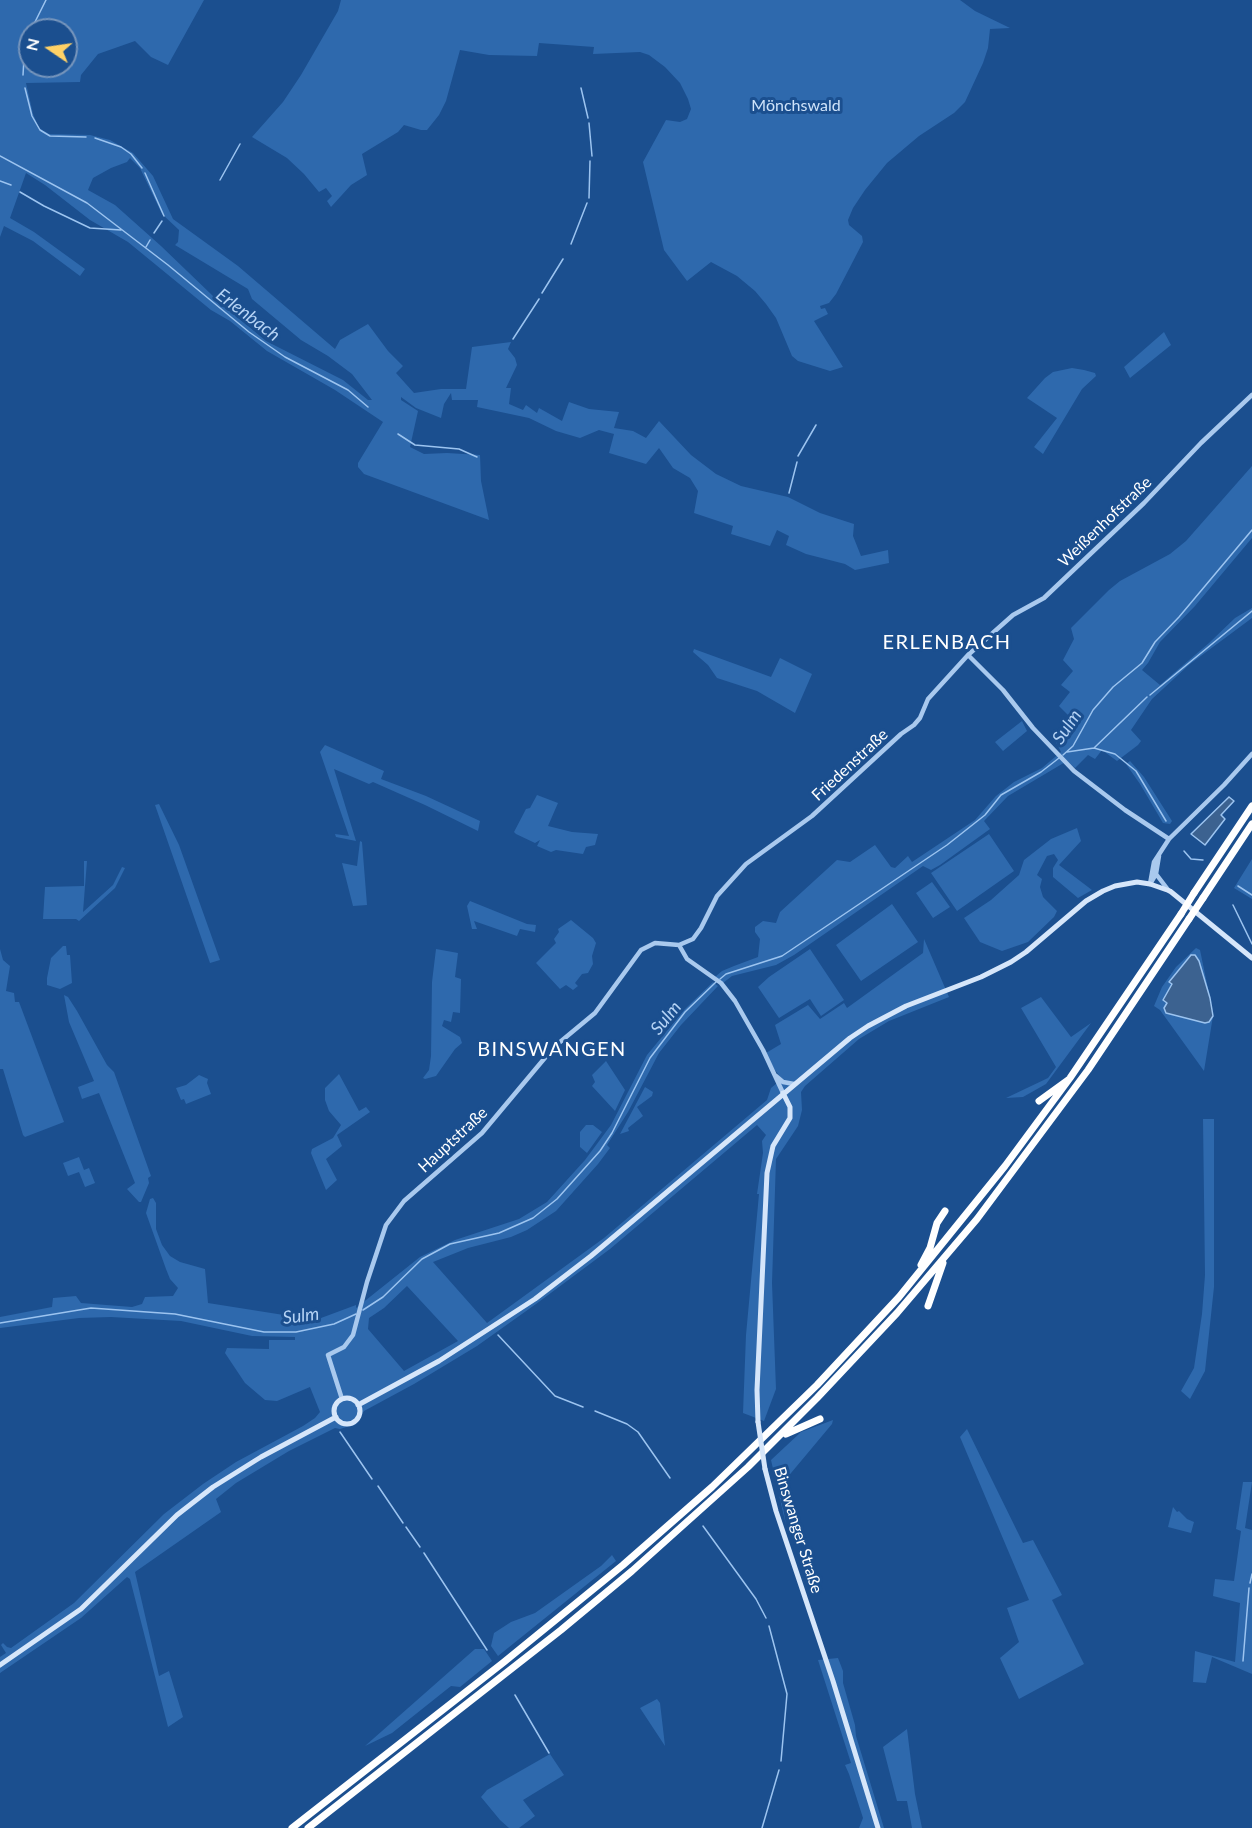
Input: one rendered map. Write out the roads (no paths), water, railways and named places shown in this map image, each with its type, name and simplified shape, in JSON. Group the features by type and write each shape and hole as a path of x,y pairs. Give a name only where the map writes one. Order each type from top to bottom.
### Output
{"highway":[{"path":"292,1828 493,1671 637,1554 748,1454 817,1385 916,1276 1005,1167 1070,1078 1252,806"},
{"path":"308,1828 498,1679 649,1556 779,1438 856,1357 945,1257 1049,1124 1095,1060 1252,824"},
{"path":"1039,1101 1070,1078"},
{"path":"916,1276 930,1248 937,1223 945,1211"},
{"path":"928,1306 945,1257"},
{"path":"779,1438 820,1419"}],"main road":[{"path":"358,1405 439,1360 535,1299 591,1256 831,1052 885,1016 981,977 1011,962 1086,901 1103,891 1137,882 1170,891 1252,958"},
{"name":"Binswanger Straße","path":"783,1093 790,1107 790,1118 773,1146 767,1173 758,1422 765,1469 776,1511 833,1681 878,1828"},
{"path":"342,1399 353,1400 358,1405 359,1413 352,1423 341,1422 336,1417 335,1407 342,1399"},
{"path":"0,1665 81,1609 177,1515 213,1487 261,1457 336,1417"}],"street":[{"name":"Weißenhofstraße","path":"968,655 1013,615 1044,598 1252,395"},
{"path":"968,655 1003,690 1064,762 1125,810 1169,839"},
{"name":"Friedenstraße","path":"679,945 696,936 717,896 746,864 812,816 914,725 920,718 928,699 968,655"},
{"path":"1150,884 1154,862 1169,839 1252,754"},
{"path":"1150,884 1156,874 1159,854"},
{"path":"1156,874 1170,891"},
{"name":"Hauptstraße","path":"342,1399 328,1355 349,1342 357,1326 361,1305 386,1225 404,1201 482,1133 554,1047 595,1013 641,950 655,943 679,945"},
{"path":"679,945 687,959 721,983 735,1001 783,1093"},
{"path":"774,1074 783,1082 794,1084"}],"waterway":[{"path":"37,18 46,0"},
{"path":"25,88 32,116 40,130 50,136 86,137"},
{"path":"581,88 588,118"},
{"path":"589,123 592,156"},
{"path":"95,138 121,147 131,154 142,168"},
{"path":"220,180 240,144"},
{"name":"Erlenbach","path":"0,156 87,203 168,265 249,332 285,357 348,390 368,407"},
{"path":"589,198 590,161"},
{"path":"145,173 164,216"},
{"name":"Erlenbach","path":"0,181 11,185"},
{"name":"Erlenbach","path":"20,192 90,228 121,230"},
{"path":"571,244 587,203"},
{"path":"154,233 162,221"},
{"path":"146,247 150,240"},
{"path":"542,293 563,259"},
{"path":"513,339 539,299"},
{"path":"798,456 816,425"},
{"name":"Erlenbach","path":"398,434 415,445 459,449 477,457"},
{"path":"789,493 797,462"},
{"name":"Sulm","path":"1063,755 1073,746 1093,710 1113,687 1142,663 1155,642 1252,530"},
{"path":"1150,695 1252,611"},
{"path":"1094,748 1147,697"},
{"path":"1067,752 1094,748 1115,754 1136,771 1166,821"},
{"name":"Sulm","path":"720,979 726,974 782,956 947,845 985,815 1001,795 1041,772 1059,758"},
{"path":"1184,851 1191,859 1203,860"},
{"path":"1238,886 1252,895"},
{"path":"1233,905 1252,944"},
{"name":"Sulm","path":"363,1310 383,1297 422,1259 450,1244 499,1233 533,1218 557,1199 600,1151 612,1133 650,1058 685,1012 716,982"},
{"name":"Sulm","path":"0,1323 91,1308 175,1314 264,1332 296,1332 334,1324 356,1314"},
{"path":"498,1335 555,1396 583,1407"},
{"path":"595,1411 627,1424 638,1432 670,1478"},
{"path":"340,1432 372,1479"},
{"path":"378,1486 403,1523"},
{"path":"703,1526 756,1599 766,1618"},
{"path":"406,1527 420,1547"},
{"path":"424,1553 487,1650"},
{"path":"1250,1583 1252,1574"},
{"path":"1243,1661 1249,1588"},
{"path":"769,1626 787,1694 781,1761"},
{"path":"515,1695 549,1753"},
{"path":"762,1828 779,1770"}],"district":[{"name":"ERLENBACH","path":"947,643"},
{"name":"BINSWANGEN","path":"552,1050"}],"park label":[{"name":"Mönchswald","path":"796,106"}]}
